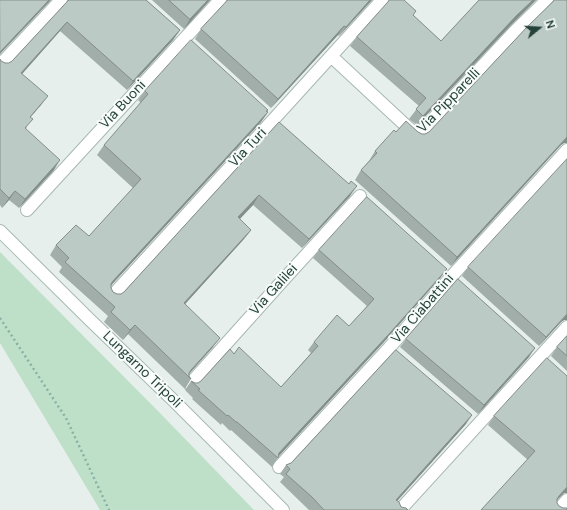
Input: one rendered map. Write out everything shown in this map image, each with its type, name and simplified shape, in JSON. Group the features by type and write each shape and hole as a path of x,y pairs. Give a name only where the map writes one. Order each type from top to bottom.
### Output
{"street":[{"path":"0,65 61,0"},
{"name":"Via Buoni","path":"27,210 220,0"},
{"name":"Via Turi","path":"112,296 276,123 331,56 382,0"},
{"name":"Via Pipparelli","path":"331,56 417,136 515,31 547,0"},
{"path":"173,30 195,50"},
{"path":"262,110 276,123"},
{"name":"Via Ciabattini","path":"279,467 392,350 451,277 567,150"},
{"name":"Via Galilei","path":"190,384 286,277 363,198 351,188"},
{"name":"Lungarno Tripoli","path":"0,230 283,510"},
{"path":"400,510 475,422 536,354 567,327"},
{"path":"536,354 550,367"},
{"path":"558,510 567,500"}],"path":[{"path":"0,318 66,418 109,510"}],"green space":[{"path":"0,252 254,510 100,510 0,343"}],"building":[{"path":"0,0 49,0 0,53"},
{"path":"69,0 146,0 180,30 133,81 67,22 21,73 48,96 30,117 33,119 25,128 60,160 25,199 15,191 9,198 0,189 0,59 5,63 12,61"},
{"path":"169,0 208,0 190,19"},
{"path":"228,0 370,0 346,27 344,26 278,99 201,29"},
{"path":"390,0 404,0 416,11 413,15 441,41 479,0 533,0 516,16 423,116 416,109 426,98 357,37"},
{"path":"555,0 567,0 567,137 457,257 361,170 377,153 375,151 394,130 396,132 406,121 422,134 429,132 527,27"},
{"path":"191,40 268,110 266,111 268,112 113,281 111,288 113,292 121,294 124,292 279,122 349,184 351,181 357,186 309,239 259,195 238,217 251,230 184,303 220,338 191,370 189,376 191,379 135,325 130,330 111,312 115,307 65,262 69,258 56,245 76,225 89,236 141,179 104,145 148,94 145,91"},
{"path":"567,159 567,314 546,337 468,267"},
{"path":"367,197 447,269 279,453 278,458 237,422 228,415 227,416 198,390 200,389 191,381 198,383 201,381 230,349 234,354 239,347 281,387 318,346 314,342 337,315 349,326 374,299 319,250"},
{"path":"458,279 535,348 484,405 406,339"},
{"path":"567,336 567,356 557,347"},
{"path":"396,350 472,415 396,500 399,502 401,507 408,510 324,510 286,474 290,469 286,465 291,463"},
{"path":"547,358 567,376 567,487 557,499 557,503 563,508 567,508 567,510 481,510 535,451 494,416"}]}
